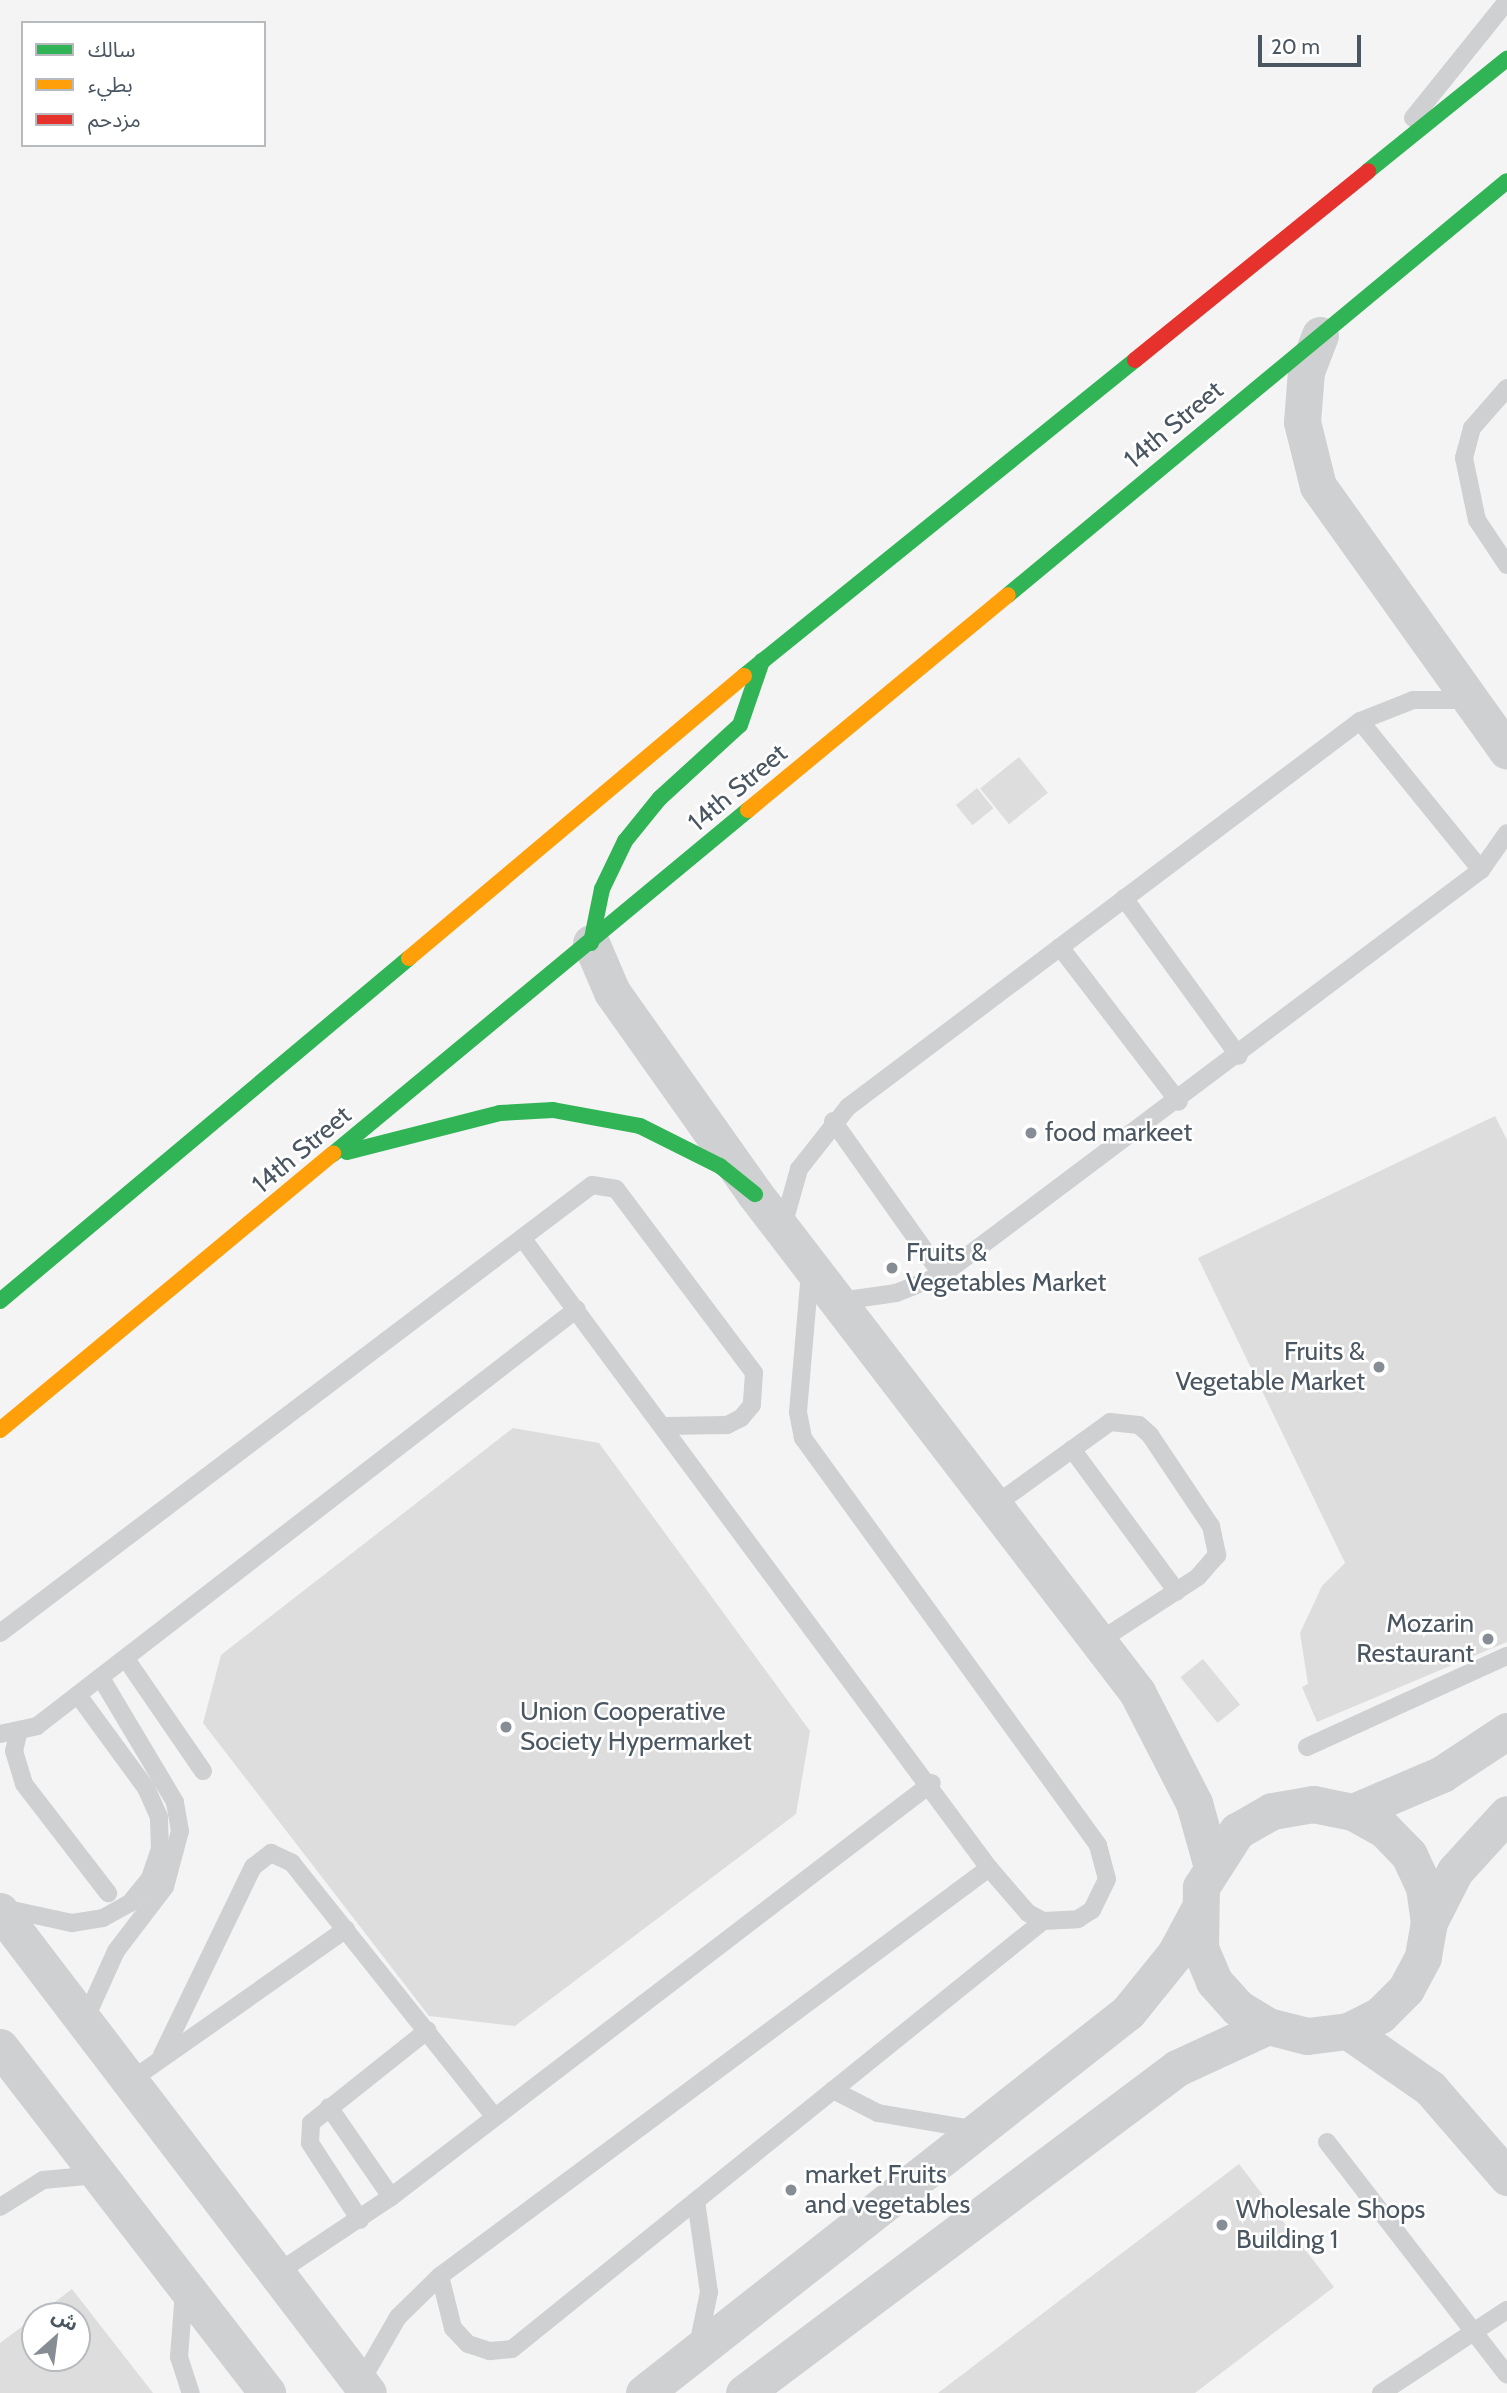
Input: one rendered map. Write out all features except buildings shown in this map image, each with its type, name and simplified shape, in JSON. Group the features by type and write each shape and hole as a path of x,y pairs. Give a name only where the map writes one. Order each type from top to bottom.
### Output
{"main road":[{"path":"0,1301 762,661 1507,59"},
{"name":"14th Street","path":"0,1430 591,943 1507,181"},
{"path":"591,943 602,889 625,841 660,798 740,725 762,661"},
{"path":"335,1155 500,1113 553,1110 640,1126 720,1166 755,1194"}],"street":[{"path":"1320,335 1306,371 1302,422 1318,486 1507,751"},
{"path":"591,943 612,992 755,1194 783,1226 1098,1642 1169,1746 1211,1863"},
{"path":"1353,1812 1441,1774 1507,1731"},
{"path":"644,2393 987,2128 1128,2012 1175,1954 1197,1913 1211,1863 1237,1831 1272,1811 1313,1804 1353,1812 1384,1829 1409,1855 1424,1887 1429,1922"},
{"path":"1197,1913 1200,1948 1214,1981 1238,2008 1268,2026 1307,2036 1348,2031 1380,2015 1406,1989 1423,1957 1429,1922 1455,1871 1507,1814"},
{"path":"0,1909 364,2388"},
{"path":"744,2393 1177,2068 1268,2026"},
{"path":"1348,2031 1430,2088 1507,2177"},
{"path":"0,2047 267,2393"}],"lane":[{"path":"1378,164 1507,1"},
{"path":"1507,388 1472,428 1464,458 1477,520 1507,565"},
{"path":"783,1226 799,1169 833,1121 1060,947 1360,720 1413,699 1470,700"},
{"path":"1360,720 1480,870"},
{"path":"840,1301 896,1293 942,1275 1179,1102 1480,870 1507,833"},
{"path":"1124,898 1239,1056"},
{"path":"1060,947 1179,1102"},
{"path":"833,1121 942,1275"},
{"path":"0,1633 592,1185 605,1184 624,1199 754,1373 752,1405 741,1418 727,1425 666,1426"},
{"path":"523,1239 932,1783 989,1868 1043,1921 1061,1923 1092,1910 1107,1879 1106,1861 803,1438 798,1412 811,1263"},
{"path":"107,1893 24,1784 9,1734 78,1695 101,1678 577,1309"},
{"path":"995,1505 1110,1422 1139,1425 1150,1435 1217,1539 1210,1567 1177,1592 1098,1642"},
{"path":"1073,1449 1177,1592"},
{"path":"1307,1747 1507,1656"},
{"path":"126,1659 202,1771"},
{"path":"84,2022 116,1951 165,1887 180,1831 165,1783 101,1678"},
{"path":"0,1909 72,1923 103,1919 130,1903 150,1878 160,1849 159,1817 146,1788 78,1695"},
{"path":"277,2273 391,2197 932,1783"},
{"path":"162,2055 260,1858 271,1853 292,1863 495,2117"},
{"path":"364,2388 398,2317 440,2276 989,1868"},
{"path":"440,2276 453,2328 468,2344 512,2349 1043,1921"},
{"path":"130,2081 162,2055 346,1929"},
{"path":"360,2220 310,2143 311,2123 428,2030"},
{"path":"833,2090 878,2113 926,2126 987,2128"},
{"path":"329,2107 391,2197"},
{"path":"1327,2143 1507,2375"},
{"path":"0,2207 43,2180 101,2176"},
{"path":"696,2201 709,2292 696,2352"},
{"path":"185,2287 179,2357 191,2393"},
{"path":"1381,2393 1405,2386 1473,2329 1507,2310"}],"traffic: fast":[{"path":"1368,171 1507,59"},
{"path":"1008,595 1507,181"},
{"path":"744,676 1135,360"},
{"path":"591,943 602,889 625,841 660,798 740,725 762,661"},
{"path":"333,1154 748,810"},
{"path":"0,1301 409,958"},
{"path":"347,1152 500,1113 553,1110 640,1126 720,1166 755,1194"}],"traffic: slow":[{"path":"748,810 1008,595"},
{"path":"409,958 744,676"},
{"path":"0,1430 333,1154"}],"traffic: jam":[{"path":"1135,360 1368,171"}],"place":[{"name":"food markeet","path":"1031,1133"},
{"name":"Fruits & Vegetables Market","path":"892,1268"},
{"name":"Fruits & Vegetable Market","path":"1379,1367"},
{"name":"Mozarin Restaurant","path":"1488,1639"},
{"name":"Union Cooperative Society Hypermarket","path":"506,1727"},
{"name":"market Fruits and vegetables","path":"791,2190"},
{"name":"Wholesale Shops Building 1","path":"1222,2225"}]}
